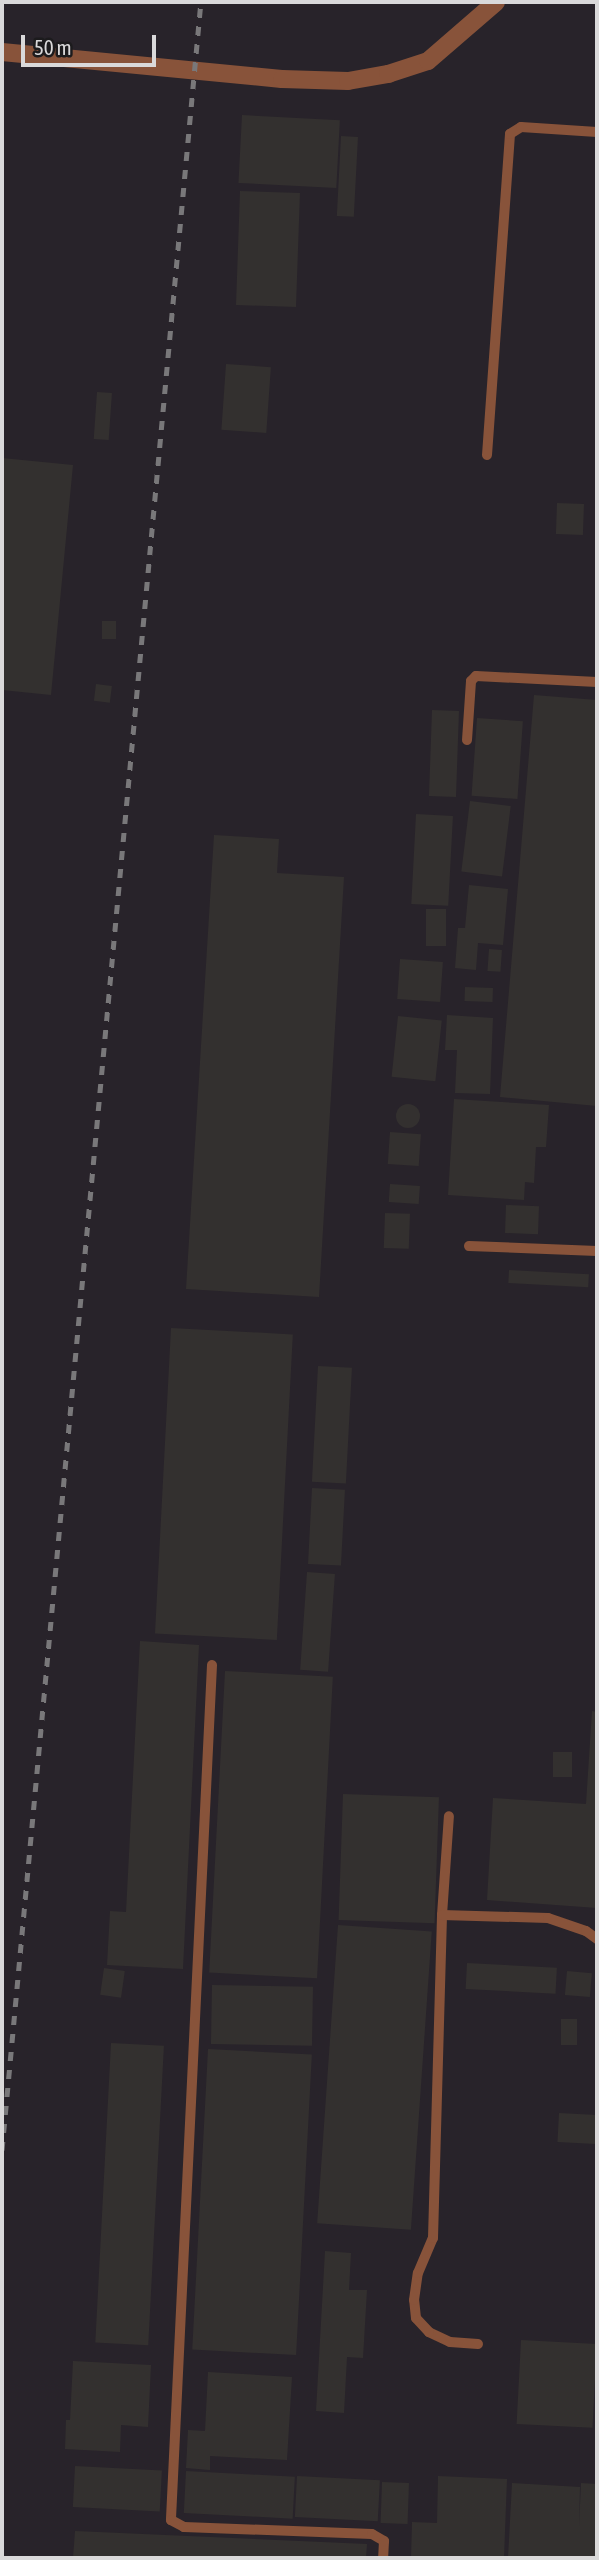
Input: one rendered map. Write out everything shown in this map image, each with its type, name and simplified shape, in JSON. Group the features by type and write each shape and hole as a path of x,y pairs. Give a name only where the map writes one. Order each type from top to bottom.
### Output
{"street":[{"path":"2,52 282,79 348,81 388,74 428,61 496,2"}],"lane":[{"path":"487,455 510,134 521,127 597,132"},
{"path":"467,740 471,681 476,676 597,682"},
{"path":"469,1246 597,1251"},
{"path":"212,1665 171,2520 184,2527 372,2534 384,2541 383,2558"},
{"path":"449,1816 442,1915 433,2238 418,2273 414,2300 416,2318 429,2332 450,2342 478,2344"},
{"path":"442,1915 548,1918 586,1931 597,1939"}],"shaded area":[{"path":"2,2 597,2 597,2558 2,2558"}],"building":[{"path":"242,115 340,120 336,188 238,183"},
{"path":"341,136 358,137 354,217 337,216"},
{"path":"240,191 300,193 296,307 236,305"},
{"path":"226,364 271,367 266,433 221,430"},
{"path":"97,392 112,393 109,440 94,439"},
{"path":"2,458 73,465 51,695 2,690"},
{"path":"557,503 584,504 583,535 556,534"},
{"path":"102,621 116,621 116,639 102,639"},
{"path":"96,684 112,686 110,703 94,701"},
{"path":"534,695 597,700 597,1106 500,1097"},
{"path":"432,710 459,711 456,797 429,796"},
{"path":"477,718 523,721 517,799 472,796"},
{"path":"470,801 511,806 502,876 461,871"},
{"path":"416,814 453,816 448,906 411,904"},
{"path":"214,835 279,839 277,873 344,877 319,1297 186,1289"},
{"path":"469,885 508,889 503,945 478,943 476,970 455,968 458,928 465,928"},
{"path":"426,909 446,909 446,946 426,946"},
{"path":"489,949 502,950 500,972 487,971"},
{"path":"400,959 443,962 440,1002 397,999"},
{"path":"465,987 493,988 492,1002 465,1001"},
{"path":"447,1015 493,1018 490,1094 455,1093 457,1050 445,1050"},
{"path":"398,1016 442,1021 435,1081 392,1077"},
{"path":"454,1099 549,1105 546,1147 536,1147 534,1183 525,1182 524,1200 448,1195"},
{"path":"408,1104 417,1107 420,1116 417,1125 408,1128 399,1125 396,1116 399,1107"},
{"path":"390,1132 421,1134 419,1166 388,1164"},
{"path":"390,1184 420,1186 419,1204 389,1202"},
{"path":"506,1205 539,1206 538,1234 505,1233"},
{"path":"385,1213 410,1214 409,1249 384,1248"},
{"path":"509,1270 589,1274 588,1287 508,1283"},
{"path":"171,1328 293,1334 277,1640 155,1634"},
{"path":"318,1366 352,1368 346,1484 312,1482"},
{"path":"312,1488 345,1490 341,1566 308,1564"},
{"path":"307,1572 335,1574 328,1672 300,1670"},
{"path":"140,1641 199,1645 183,1969 107,1965 110,1911 126,1912"},
{"path":"225,1671 333,1677 317,1978 209,1973"},
{"path":"592,1711 597,1712 597,1908 487,1900 493,1798 586,1804"},
{"path":"553,1752 572,1752 572,1777 553,1777"},
{"path":"343,1794 439,1797 435,1923 339,1920"},
{"path":"338,1925 432,1932 411,2230 317,2223"},
{"path":"467,1963 557,1968 556,1994 466,1989"},
{"path":"104,1968 125,1971 121,1998 100,1995"},
{"path":"567,1971 592,1973 590,1997 565,1995"},
{"path":"212,1985 313,1987 312,2046 211,2044"},
{"path":"561,2019 577,2019 577,2045 561,2045"},
{"path":"111,2043 164,2046 148,2345 95,2343"},
{"path":"208,2049 312,2054 296,2355 192,2350"},
{"path":"559,2113 597,2115 595,2144 557,2142"},
{"path":"325,2251 351,2253 349,2290 367,2290 363,2358 347,2357 344,2413 316,2411"},
{"path":"521,2340 597,2344 592,2428 517,2424"},
{"path":"73,2361 151,2365 148,2427 121,2425 120,2452 65,2449 66,2420 70,2420"},
{"path":"208,2372 292,2377 287,2460 210,2456 210,2470 186,2468 188,2430 205,2431"},
{"path":"75,2466 162,2471 160,2511 73,2507"},
{"path":"186,2471 295,2477 293,2519 184,2513"},
{"path":"297,2476 380,2480 378,2521 295,2517"},
{"path":"438,2476 507,2479 504,2558 411,2558 412,2522 437,2523"},
{"path":"382,2482 409,2483 408,2524 381,2523"},
{"path":"512,2483 580,2487 579,2527 581,2483 597,2484 597,2558 508,2558"},
{"path":"75,2531 367,2544 366,2558 73,2558"}],"railway":[{"path":"2,2150 201,2"}]}
